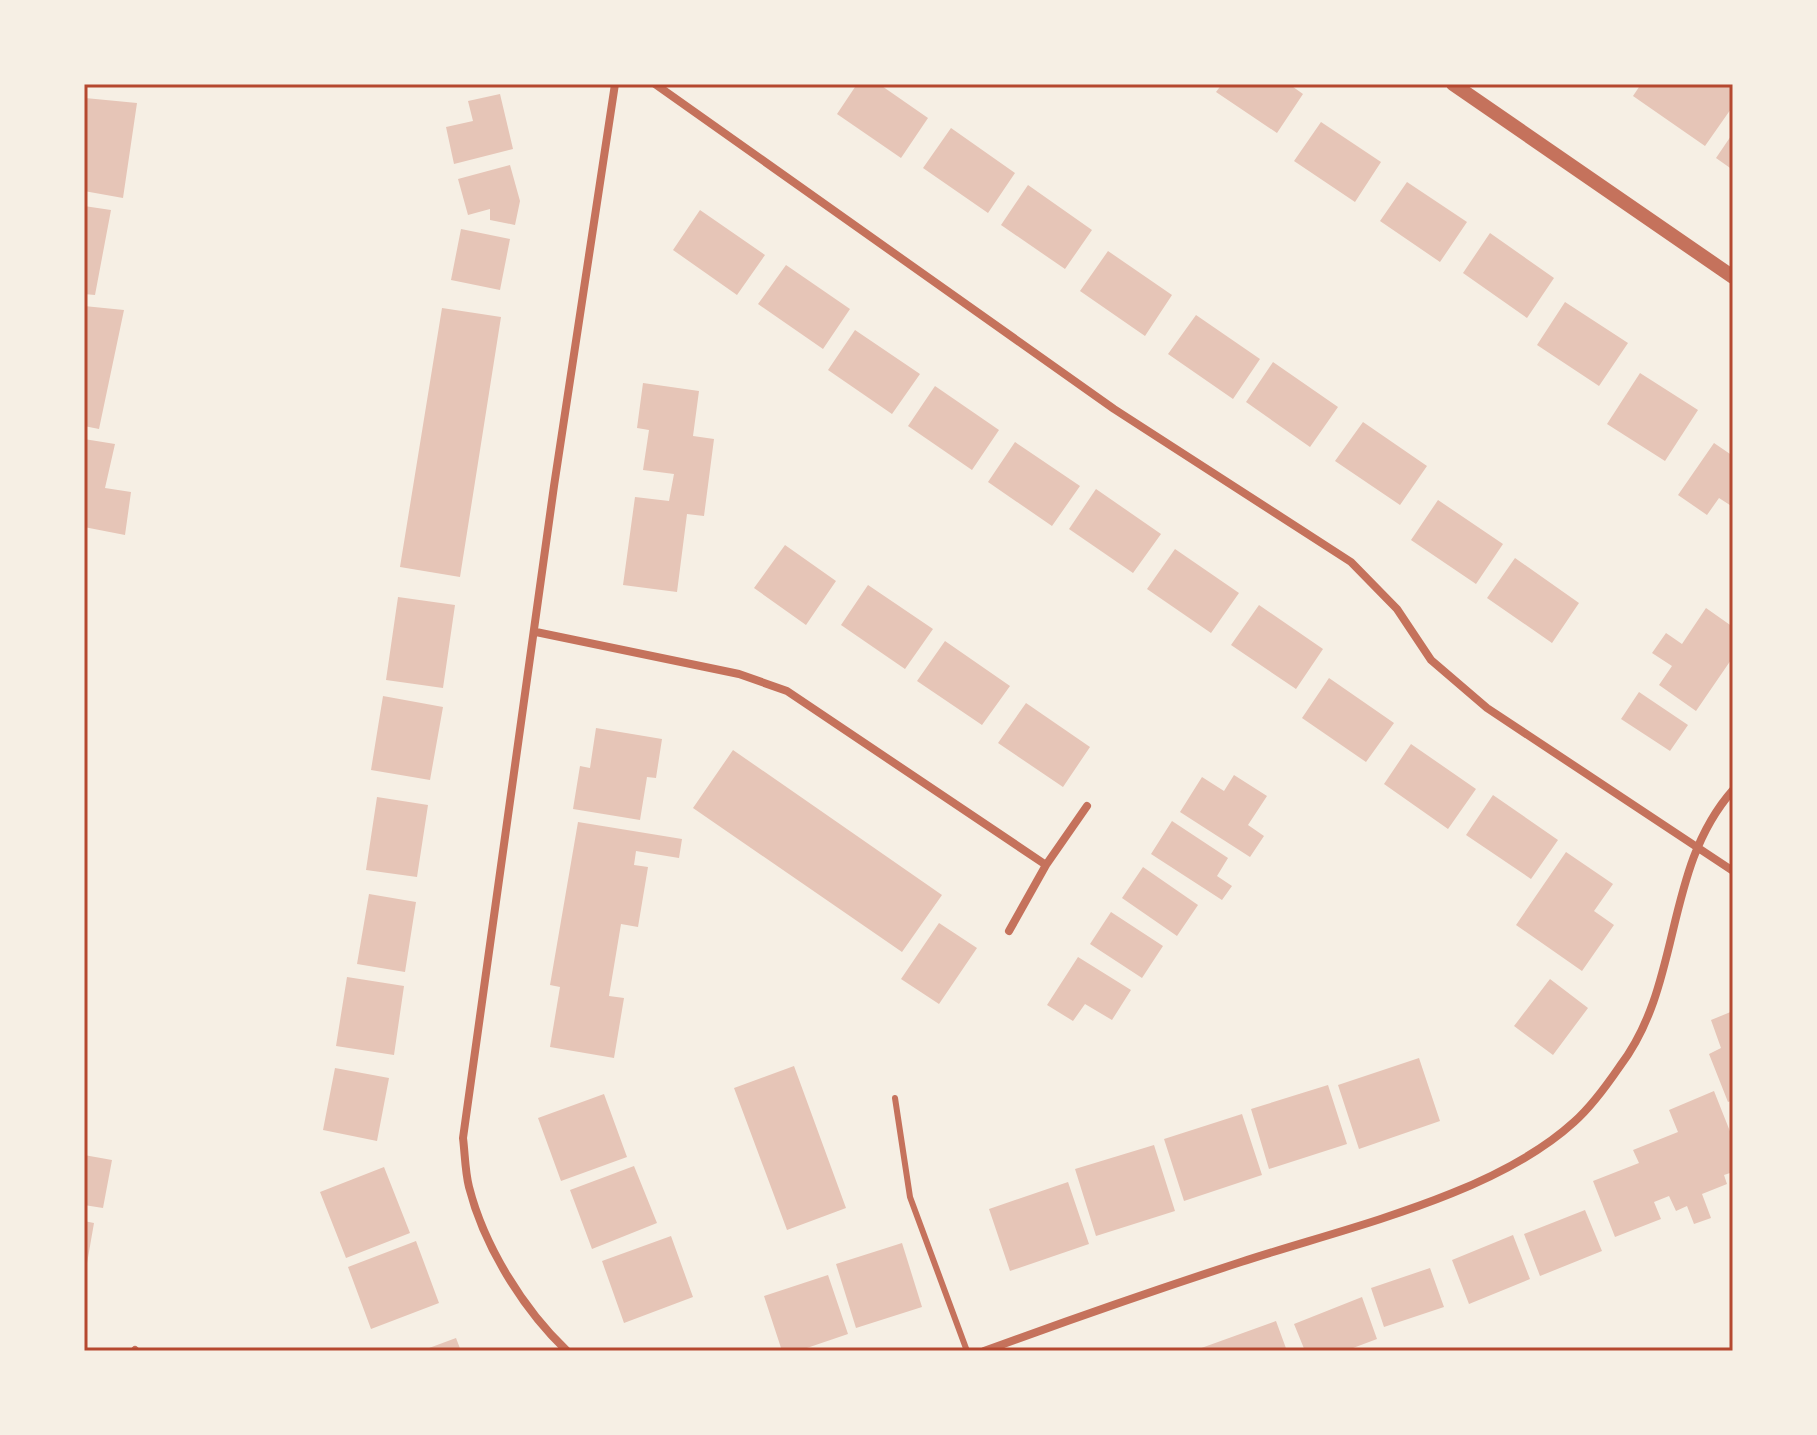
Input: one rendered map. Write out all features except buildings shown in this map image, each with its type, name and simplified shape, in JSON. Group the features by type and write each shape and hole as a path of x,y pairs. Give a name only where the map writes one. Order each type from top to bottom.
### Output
{"street":[{"path":"567,1351 543,1326 493,1250 469,1187 463,1138 471,1062 536,632 554,486 615,84"},
{"path":"655,84 1114,409 1351,562 1397,609 1431,660 1487,708 1733,871"},
{"path":"1453,84 1733,277"},
{"path":"536,632 739,674 787,691 1046,865"},
{"path":"984,1351 1147,1292 1460,1190 1522,1157 1574,1122 1622,1065 1651,1013 1694,848 1733,790"},
{"path":"1009,931 1046,865 1087,806"}],"lane":[{"path":"895,1098 910,1197 967,1351"}]}
